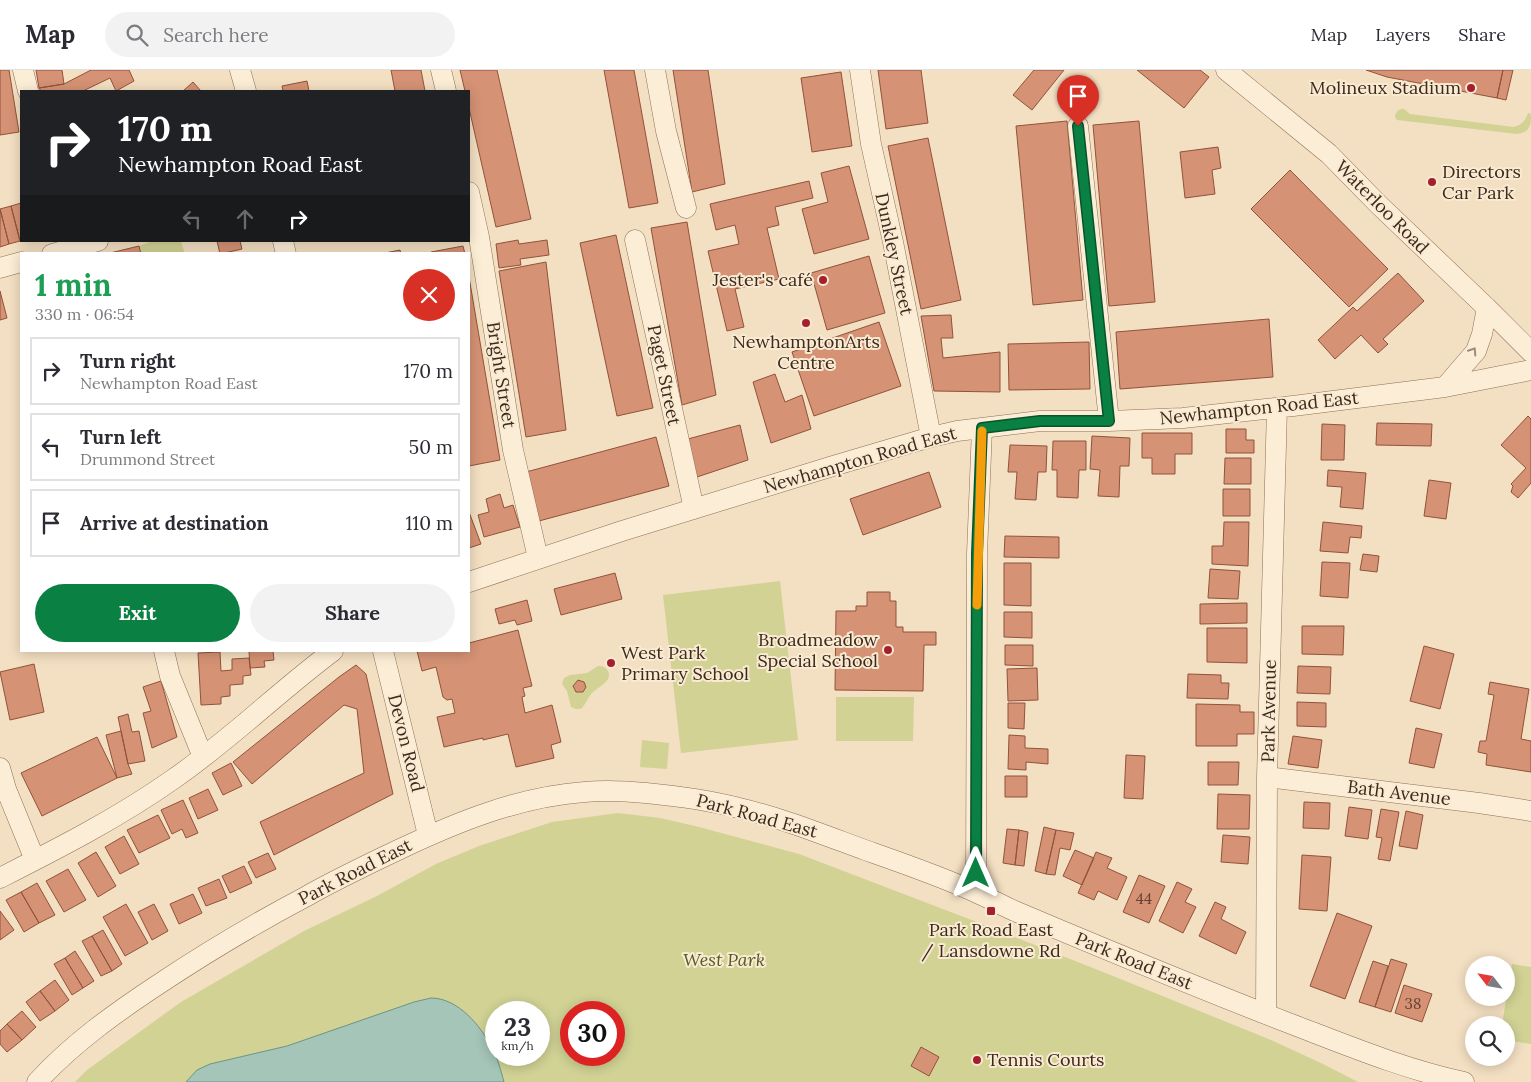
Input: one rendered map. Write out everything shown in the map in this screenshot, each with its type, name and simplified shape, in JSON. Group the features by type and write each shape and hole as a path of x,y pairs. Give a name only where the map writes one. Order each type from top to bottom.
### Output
{"street":[{"path":"23,70 28,90"},
{"path":"240,70 246,90"},
{"path":"441,70 446,90"},
{"path":"655,70 666,131 686,208"},
{"name":"Dunkley Street","path":"860,70 871,144 893,242 930,437"},
{"name":"Waterloo Road","path":"1226,70 1329,154 1531,352"},
{"path":"1078,126 1109,421"},
{"name":"Bright Street","path":"470,196 479,237 513,450 538,558"},
{"name":"Paget Street","path":"635,240 694,509"},
{"path":"64,252 95,242"},
{"path":"0,268 20,262"},
{"path":"1445,387 1476,350 1482,334 1487,308"},
{"name":"Newhampton Road East","path":"470,582 538,558 833,466 930,437 957,431 1040,421 1183,418 1445,387 1531,370"},
{"name":"Park Avenue","path":"1266,1014 1268,778 1277,408"},
{"path":"976,892 977,554 982,428"},
{"path":"164,652 170,676 203,757"},
{"path":"0,878 132,807 173,780 332,652"},
{"name":"Devon Road","path":"383,652 428,835"},
{"path":"0,768 6,789 35,860"},
{"name":"Bath Avenue","path":"1268,778 1531,811"},
{"name":"Park Road East","path":"37,1082 87,1034 125,1007 199,958 264,919 334,881 428,835 506,806 550,796 586,791 683,796 740,808 791,824 976,892 1003,906 1266,1014 1355,1048 1453,1081"}],"green space":[{"path":"1401,109 1410,114 1514,127 1523,122 1528,113 1531,114 1531,122 1525,132 1517,134 1397,120 1395,114"},
{"path":"150,242 181,242 184,252 140,252 139,246"},
{"path":"780,581 798,740 681,753 663,595"},
{"path":"598,666 604,667 608,671 607,681 593,692 581,709 571,707 567,691 562,684 564,678 570,675 587,673"},
{"path":"836,697 914,697 913,741 836,741"},
{"path":"642,740 669,743 667,769 640,767"},
{"name":"West Park","path":"618,813 660,818 699,827 799,854 969,919 1271,1040 1358,1082 75,1082 87,1070 181,1002 304,931 377,896 436,864 479,846 552,822"},
{"path":"1515,964 1531,967 1531,1044 1515,1041 1515,1016 1503,1016 1505,1006 1515,1006"}],"shaded area":[{"path":"431,998 441,999 459,1008 467,1015 485,1036 485,1066 499,1066 504,1082 186,1082 197,1070 210,1064 287,1046 414,1002"}],"building":[{"path":"0,70 9,70 19,132 0,135"},
{"path":"36,70 62,70 64,84 39,88"},
{"path":"91,70 129,70 134,81 118,90 116,90 110,78 85,90 40,90 39,88 64,84"},
{"path":"391,70 421,70 425,90 395,90"},
{"path":"460,70 497,70 531,219 496,227 470,112 470,90 465,90"},
{"path":"604,70 634,70 658,203 629,208"},
{"path":"673,70 708,70 725,184 692,192"},
{"path":"878,70 921,70 928,123 886,129"},
{"path":"1034,70 1064,70 1032,110 1013,95"},
{"path":"1137,70 1200,70 1209,77 1184,108"},
{"name":"Molineux Stadium","path":"1366,70 1503,70 1497,98 1387,77"},
{"path":"1503,70 1513,70 1506,100 1497,98"},
{"path":"841,72 852,146 812,152 801,78"},
{"path":"307,81 309,90 283,90 282,86"},
{"path":"193,82 200,90 184,90"},
{"path":"1067,121 1083,300 1033,305 1016,126"},
{"path":"1139,121 1155,302 1109,306 1093,125"},
{"path":"928,138 961,300 921,309 888,146"},
{"path":"1218,147 1221,168 1212,170 1215,194 1185,198 1180,152"},
{"path":"849,166 869,239 814,254 802,209 828,202 821,173"},
{"path":"1290,170 1388,269 1349,307 1251,209"},
{"path":"809,181 813,198 775,207 779,225 767,228 779,279 735,289 744,327 727,331 708,251 739,244 735,225 716,230 710,204"},
{"path":"20,203 20,241 11,206"},
{"path":"11,206 20,241 9,244 0,209"},
{"path":"0,209 9,244 0,247"},
{"path":"687,222 716,395 682,405 651,228"},
{"path":"616,235 653,408 617,416 580,243"},
{"path":"518,240 519,244 547,240 549,255 520,259 521,265 499,268 496,244"},
{"path":"217,242 240,242 242,249 220,252"},
{"path":"139,246 140,252 114,252"},
{"path":"463,246 464,252 431,252"},
{"path":"869,256 885,313 827,330 811,273"},
{"path":"546,262 566,430 526,437 499,271"},
{"path":"1398,273 1424,301 1383,339 1388,344 1378,353 1361,335 1335,359 1318,340 1353,307 1357,311"},
{"path":"470,283 500,460 470,466"},
{"path":"0,291 7,318 0,320"},
{"path":"951,315 953,338 941,338 943,358 1000,352 1000,392 934,391 921,316"},
{"path":"1269,319 1273,377 1120,389 1116,332"},
{"path":"879,322 901,386 814,416 792,352"},
{"path":"1089,342 1090,389 1009,390 1008,344"},
{"path":"775,374 785,402 802,395 811,429 771,443 753,382"},
{"path":"1528,416 1531,419 1531,483 1518,498 1511,492 1513,486 1511,484 1526,468 1501,445"},
{"path":"1377,423 1432,424 1431,446 1376,445"},
{"path":"1322,424 1345,425 1344,460 1321,460"},
{"path":"740,425 748,460 694,478 684,440"},
{"path":"1226,429 1246,429 1246,440 1254,440 1254,453 1226,453"},
{"path":"1142,433 1192,433 1192,454 1175,454 1175,474 1152,474 1152,458 1142,458"},
{"path":"1092,436 1130,438 1129,466 1120,466 1119,497 1098,496 1100,470 1090,469"},
{"path":"656,437 669,486 539,521 526,472"},
{"path":"1053,441 1086,441 1086,470 1079,470 1078,498 1057,497 1057,470 1052,470"},
{"path":"1010,445 1047,446 1046,472 1038,472 1036,500 1015,499 1017,472 1008,472"},
{"path":"1225,458 1251,458 1251,484 1224,484"},
{"path":"1328,470 1366,473 1363,509 1340,507 1342,487 1327,486"},
{"path":"929,472 941,507 863,535 850,499"},
{"path":"1429,480 1451,483 1446,519 1424,516"},
{"path":"1223,489 1250,489 1250,516 1223,516"},
{"path":"500,494 504,508 513,505 520,527 484,537 478,515 489,512 486,499"},
{"path":"470,515 481,544 470,548"},
{"path":"1224,522 1249,522 1248,566 1212,564 1212,546 1223,546"},
{"path":"1323,522 1362,526 1361,538 1350,537 1348,553 1320,551"},
{"path":"1005,536 1059,537 1059,558 1004,557"},
{"path":"1363,554 1379,556 1377,572 1360,570"},
{"path":"1322,562 1350,563 1348,598 1320,596"},
{"path":"1004,563 1031,563 1031,606 1004,605"},
{"path":"1210,569 1240,571 1238,599 1208,598"},
{"path":"615,573 622,599 561,615 554,589"},
{"path":"867,592 890,592 890,601 896,601 896,627 903,627 903,632 936,632 936,645 924,645 923,691 835,690 836,611 856,611 856,606 867,606"},
{"path":"527,600 532,621 517,625 515,620 499,624 495,609"},
{"path":"1247,603 1247,623 1200,624 1200,604"},
{"path":"1004,612 1032,612 1032,638 1004,637"},
{"path":"1302,626 1344,626 1343,655 1302,654"},
{"path":"1207,628 1247,628 1247,663 1207,662"},
{"path":"518,630 532,686 523,688 525,696 522,697 525,713 552,705 561,742 551,745 554,758 516,767 508,734 444,747 437,717 455,713 452,699 447,700 443,697 436,667 422,671 417,652 470,652 470,643"},
{"path":"1005,645 1033,645 1033,666 1005,665"},
{"path":"1424,646 1454,654 1440,709 1410,701"},
{"path":"220,652 221,671 232,670 232,659 249,658 251,675 243,676 243,684 230,685 230,696 221,697 221,704 201,705 198,653"},
{"path":"249,652 273,652 274,660 264,661 265,667 250,668"},
{"path":"34,664 44,712 10,720 0,672"},
{"path":"356,665 366,674 393,794 274,855 260,822 364,773 357,709 344,705 252,784 233,762"},
{"path":"1298,666 1331,667 1330,694 1297,693"},
{"path":"1037,668 1038,700 1008,701 1007,669"},
{"path":"1188,674 1221,675 1221,683 1229,683 1228,699 1187,698"},
{"path":"578,680 584,682 586,687 583,692 576,692 573,686"},
{"path":"161,681 177,737 152,748 143,713 151,711 143,687"},
{"path":"1490,682 1529,689 1521,739 1531,741 1531,772 1486,765 1487,754 1478,752 1480,741 1486,741 1494,695 1488,694"},
{"path":"1297,702 1326,703 1326,727 1297,726"},
{"path":"1008,703 1025,703 1024,729 1008,728"},
{"path":"1196,704 1240,705 1240,712 1254,712 1254,734 1237,734 1237,746 1196,746"},
{"path":"128,714 132,732 139,731 145,761 128,764 118,717"},
{"path":"1416,728 1442,734 1434,768 1409,763"},
{"path":"121,731 132,774 117,778 106,735"},
{"path":"1009,735 1025,736 1025,748 1048,749 1048,764 1026,762 1026,770 1008,769"},
{"path":"1293,736 1322,740 1318,768 1288,764"},
{"path":"97,737 117,778 42,816 21,773"},
{"path":"1126,755 1145,756 1143,799 1124,798"},
{"path":"1208,762 1239,762 1238,785 1208,785"},
{"path":"231,763 242,786 223,795 212,773"},
{"path":"1005,776 1027,776 1027,797 1005,797"},
{"path":"208,789 218,810 198,819 189,798"},
{"path":"1218,794 1250,795 1249,829 1217,829"},
{"path":"183,800 198,833 186,838 182,829 172,834 161,810"},
{"path":"1304,802 1330,803 1329,829 1303,828"},
{"path":"1349,807 1372,810 1368,839 1345,836"},
{"path":"1381,809 1399,812 1390,861 1378,859 1382,838 1376,837"},
{"path":"1406,811 1423,815 1417,849 1399,846"},
{"path":"158,815 170,838 139,853 127,830"},
{"path":"1044,827 1056,830 1046,874 1035,871"},
{"path":"1007,829 1019,830 1015,865 1003,863"},
{"path":"1019,830 1028,832 1024,866 1015,865"},
{"path":"1056,830 1074,833 1070,850 1060,848 1055,875 1046,874"},
{"path":"1223,835 1250,837 1248,864 1221,862"},
{"path":"124,836 139,864 120,874 105,847"},
{"path":"1075,850 1094,858 1082,885 1063,876"},
{"path":"96,852 116,886 98,897 78,863"},
{"path":"1096,852 1112,858 1107,868 1127,877 1117,900 1098,891 1094,900 1078,893"},
{"path":"268,853 276,869 256,878 248,862"},
{"path":"1302,855 1331,857 1327,911 1299,909"},
{"path":"244,866 252,883 230,893 222,876"},
{"path":"68,869 86,900 64,912 46,881"},
{"path":"1139,875 1165,886 1149,923 1123,912"},
{"path":"219,879 227,898 206,906 198,888"},
{"path":"1177,882 1192,889 1185,902 1196,907 1183,933 1159,921"},
{"path":"37,883 55,915 39,923 21,892"},
{"path":"21,892 39,923 24,932 6,900"},
{"path":"193,894 202,913 179,924 170,904"},
{"path":"1215,902 1226,907 1221,919 1246,932 1236,954 1199,936"},
{"path":"126,904 148,943 125,956 103,917"},
{"path":"154,904 168,931 152,940 138,912"},
{"path":"0,911 14,930 0,940"},
{"path":"1337,913 1372,926 1345,999 1310,986"},
{"path":"103,930 122,964 112,971 92,936"},
{"path":"92,936 112,971 101,976 82,941"},
{"path":"75,951 94,981 83,988 65,958"},
{"path":"65,958 83,988 72,995 54,964"},
{"path":"1391,959 1407,964 1391,1012 1375,1007"},
{"path":"1373,961 1388,966 1375,1007 1359,1002"},
{"path":"55,980 69,1000 55,1011 40,991"},
{"path":"1404,985 1432,994 1422,1022 1395,1013"},
{"path":"40,991 55,1011 40,1021 26,1002"},
{"path":"22,1011 36,1027 22,1040 7,1024"},
{"path":"7,1024 22,1040 7,1052 0,1044 0,1031"},
{"path":"921,1047 939,1057 929,1076 911,1066"}],"slow traffic":[{"path":"977,605 982,431"}],"place":[{"name":"Molineux Stadium","path":"1471,88"},
{"name":"Directors Car Park","path":"1432,182"},
{"name":"Jester's café","path":"823,280"},
{"name":"NewhamptonArts Centre","path":"806,323"},
{"name":"Broadmeadow Special School","path":"888,650"},
{"name":"West Park Primary School","path":"611,663"},
{"name":"Park Road East / Lansdowne Rd","path":"991,911"},
{"name":"Tennis Courts","path":"977,1060"}],"route":[{"path":"976,873 977,554 982,428 1040,421 1109,421 1078,126"}]}
